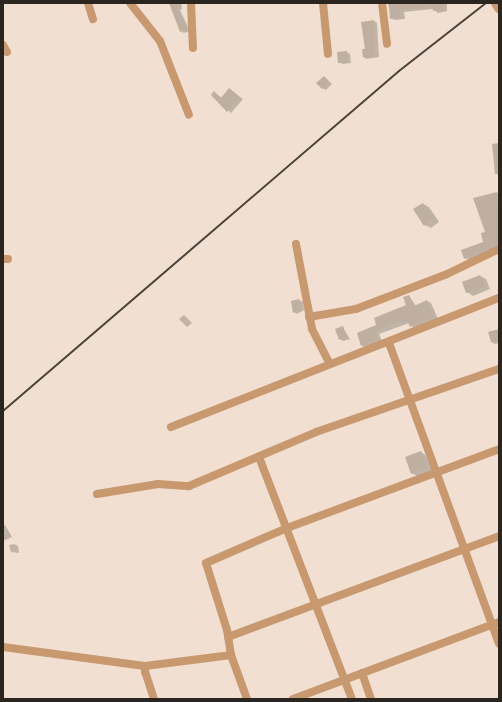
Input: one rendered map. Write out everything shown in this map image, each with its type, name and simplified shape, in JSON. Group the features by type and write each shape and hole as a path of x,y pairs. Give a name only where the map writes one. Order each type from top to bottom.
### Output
{"street":[{"path":"88,3 93,18"},
{"path":"130,3 160,41 190,115"},
{"path":"191,3 193,48"},
{"path":"323,3 328,54"},
{"path":"382,3 387,44"},
{"path":"296,244 309,317 330,364"},
{"path":"309,317 361,307 447,274 499,248"},
{"path":"171,427 330,364 389,343 499,298"},
{"path":"389,343 436,473 495,623 499,644"},
{"path":"97,494 158,484 189,486 316,432 499,368"},
{"path":"247,699 231,655 228,637 206,563 287,528 499,448"},
{"path":"258,457 287,528 352,699"},
{"path":"228,637 499,536"},
{"path":"293,699 495,623"},
{"path":"3,647 145,666 231,655"},
{"path":"145,666 154,699"},
{"path":"362,673 371,699"}],"building":[{"path":"169,3 178,3 177,8 187,29 180,32"},
{"path":"389,3 443,3 444,10 433,11 432,7 400,10 401,17 390,19"},
{"path":"374,20 375,56 363,57 362,49 365,49 361,22"},
{"path":"347,51 348,62 338,63 337,52"},
{"path":"324,76 329,81 322,89 316,83"},
{"path":"229,88 240,97 227,112 211,95 214,91 221,98"},
{"path":"499,143 499,174 495,174 492,144"},
{"path":"497,192 499,244 464,259 461,250 483,242 481,233 485,232 473,198"},
{"path":"423,203 434,219 424,226 413,209"},
{"path":"480,275 485,286 466,293 462,282"},
{"path":"409,295 414,306 427,300 434,317 410,327 407,320 390,325 375,332 378,339 361,346 357,333 376,325 374,318 406,305 403,297"},
{"path":"299,299 301,309 293,313 291,301"},
{"path":"343,326 347,337 339,340 335,329"},
{"path":"499,329 499,340 491,342 488,332"},
{"path":"421,451 427,468 411,474 405,457"}],"railway":[{"path":"3,411 399,71 486,3"}]}
